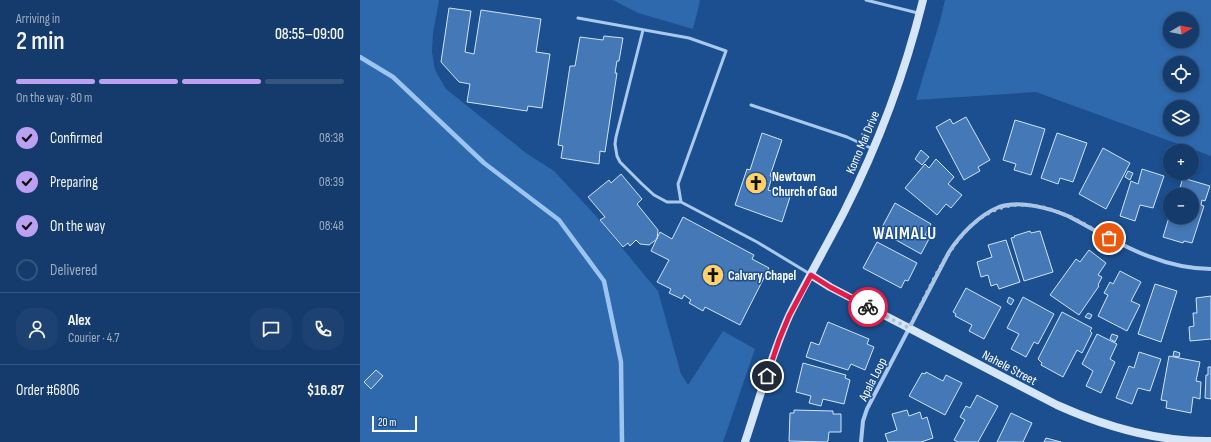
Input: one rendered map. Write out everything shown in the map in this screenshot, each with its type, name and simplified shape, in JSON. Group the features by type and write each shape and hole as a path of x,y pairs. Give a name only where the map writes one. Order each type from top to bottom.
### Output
{"street":[{"name":"Komo Mai Drive","path":"745,442 779,340 789,316 844,211 873,149 899,82 923,0"},
{"name":"Apala Loop","path":"861,442 863,421 867,409 949,252 959,238 981,218 999,207 1017,205 1032,206 1057,211 1149,258 1184,267 1211,269"},
{"name":"Nahele Street","path":"811,275 830,287 1057,405 1100,423 1129,431 1165,438 1211,441"}],"lane":[{"path":"866,0 920,14"},
{"path":"578,18 689,38 726,51 678,184 681,202"},
{"path":"643,30 616,137 615,144 617,156 624,166 654,195 667,202 681,202 757,242 811,275"},
{"path":"751,105 847,137 873,149"}],"shaded area":[{"path":"360,0 439,0 433,33 432,52 435,70 446,89 526,153 554,171 596,216 658,291 681,374 688,385 723,331 755,349 723,442 360,442"},
{"path":"613,0 700,1 693,29 638,13"},
{"path":"945,0 1211,0 1211,156 1199,152 1199,144 1178,144 1036,92 916,100"}],"building":[{"path":"449,8 471,11 465,52 474,54 481,10 541,19 536,52 550,54 542,108 528,106 527,111 467,102 470,84 459,82 441,62"},
{"path":"604,36 623,38 619,61 617,61 615,73 617,73 605,152 600,151 599,164 561,158 563,146 558,145 570,66 575,66 580,37 603,40"},
{"path":"966,117 990,160 978,167 980,171 964,180 936,127 950,119 953,124"},
{"path":"1015,120 1045,129 1031,175 1014,170 1016,164 1003,160"},
{"name":"Newtown Church of God","path":"762,133 782,140 770,176 772,177 768,190 790,197 782,222 735,205 747,169 750,170"},
{"path":"1057,133 1087,143 1073,182 1060,178 1058,184 1041,178"},
{"path":"1103,148 1130,163 1106,209 1079,194"},
{"path":"921,150 929,157 922,165 915,159"},
{"path":"936,159 954,177 948,184 962,195 951,208 946,204 937,215 905,188 925,164 929,168"},
{"path":"1142,169 1163,176 1153,208 1140,205 1135,221 1120,216 1131,181 1138,184"},
{"path":"1128,171 1133,173 1130,180 1125,177"},
{"path":"621,174 642,199 637,204 658,230 657,239 649,245 640,244 636,240 630,246 628,243 623,247 600,220 605,217 588,197 609,180 611,183"},
{"path":"1182,180 1190,180 1210,186 1205,201 1202,200 1201,205 1204,206 1199,221 1199,188 1180,188"},
{"path":"895,203 931,224 925,235 930,237 921,254 880,231"},
{"name":"Calvary Chapel","path":"683,217 754,255 752,259 769,268 740,325 705,307 703,311 689,303 691,300 684,295 682,299 669,293 671,289 657,282 669,260 651,251 660,232 672,239"},
{"path":"1167,224 1198,224 1192,243 1184,241 1183,243 1163,237"},
{"path":"1030,231 1031,233 1040,231 1053,272 1024,281 1011,238"},
{"path":"1006,240 1020,282 999,289 997,284 991,286 988,275 981,277 977,262 992,257 988,245"},
{"path":"877,242 917,263 908,281 905,280 901,288 863,268"},
{"path":"1089,250 1106,263 1098,275 1102,277 1098,285 1099,286 1079,315 1050,295 1076,259 1080,262"},
{"path":"1120,271 1141,282 1131,301 1140,305 1127,331 1098,316 1108,295 1104,293 1110,282 1113,284"},
{"path":"1155,284 1177,291 1161,342 1138,334"},
{"path":"966,288 1001,307 984,339 969,331 972,325 955,316 956,314 953,312"},
{"path":"1211,296 1211,339 1190,341 1189,327 1194,326 1193,313 1197,313 1196,298"},
{"path":"1009,297 1014,300 1011,305 1007,302"},
{"path":"1023,297 1054,314 1038,344 1034,342 1026,357 1011,349 1019,334 1007,328"},
{"path":"1062,312 1092,328 1090,331 1092,333 1082,353 1077,350 1063,377 1041,365 1042,363 1038,359"},
{"path":"1088,313 1092,315 1090,319 1085,317"},
{"path":"828,322 869,339 867,344 874,347 865,370 851,364 848,370 806,357 811,342 819,345"},
{"path":"1097,334 1117,344 1110,359 1115,362 1101,393 1086,386 1093,371 1082,364"},
{"path":"1112,334 1118,336 1115,342 1110,339"},
{"path":"1174,351 1180,353 1179,357 1173,356"},
{"path":"1139,352 1161,359 1150,391 1138,388 1132,404 1116,398 1129,366 1134,368"},
{"path":"1169,356 1200,362 1196,381 1201,382 1200,399 1193,397 1191,413 1166,408 1167,401 1161,400"},
{"path":"803,363 846,375 845,378 850,380 844,404 823,399 821,406 809,403 811,396 796,392"},
{"path":"1208,367 1211,367 1211,399 1205,398 1206,375 1208,375"},
{"path":"376,370 383,376 371,389 364,382"},
{"path":"926,372 943,381 946,375 962,383 945,415 909,396 922,373 925,374"},
{"path":"977,395 998,406 978,442 958,442 954,440 965,420 960,417 966,406 970,408"},
{"path":"794,410 833,411 833,414 841,414 841,432 829,432 828,441 826,442 789,441 790,413 794,413"},
{"path":"907,410 909,416 920,412 922,419 927,417 933,438 921,442 888,442 885,434 897,430 892,414"},
{"path":"1011,413 1032,423 1023,442 997,442"},
{"path":"1046,438 1061,442 1044,442"}],"waterway":[{"path":"360,57 393,77 484,163 559,220 604,281 621,362 622,442"}],"way so far":[{"path":"868,307 909,328 949,252 959,238 970,226 999,207 1017,205 1032,206 1057,211 1109,238"}],"place":[{"name":"Newtown Church of God","path":"756,183"},
{"name":"Calvary Chapel","path":"713,275"}],"district":[{"name":"WAIMALU","path":"905,233"}],"route":[{"path":"767,376 789,316 811,275 868,307"}]}
